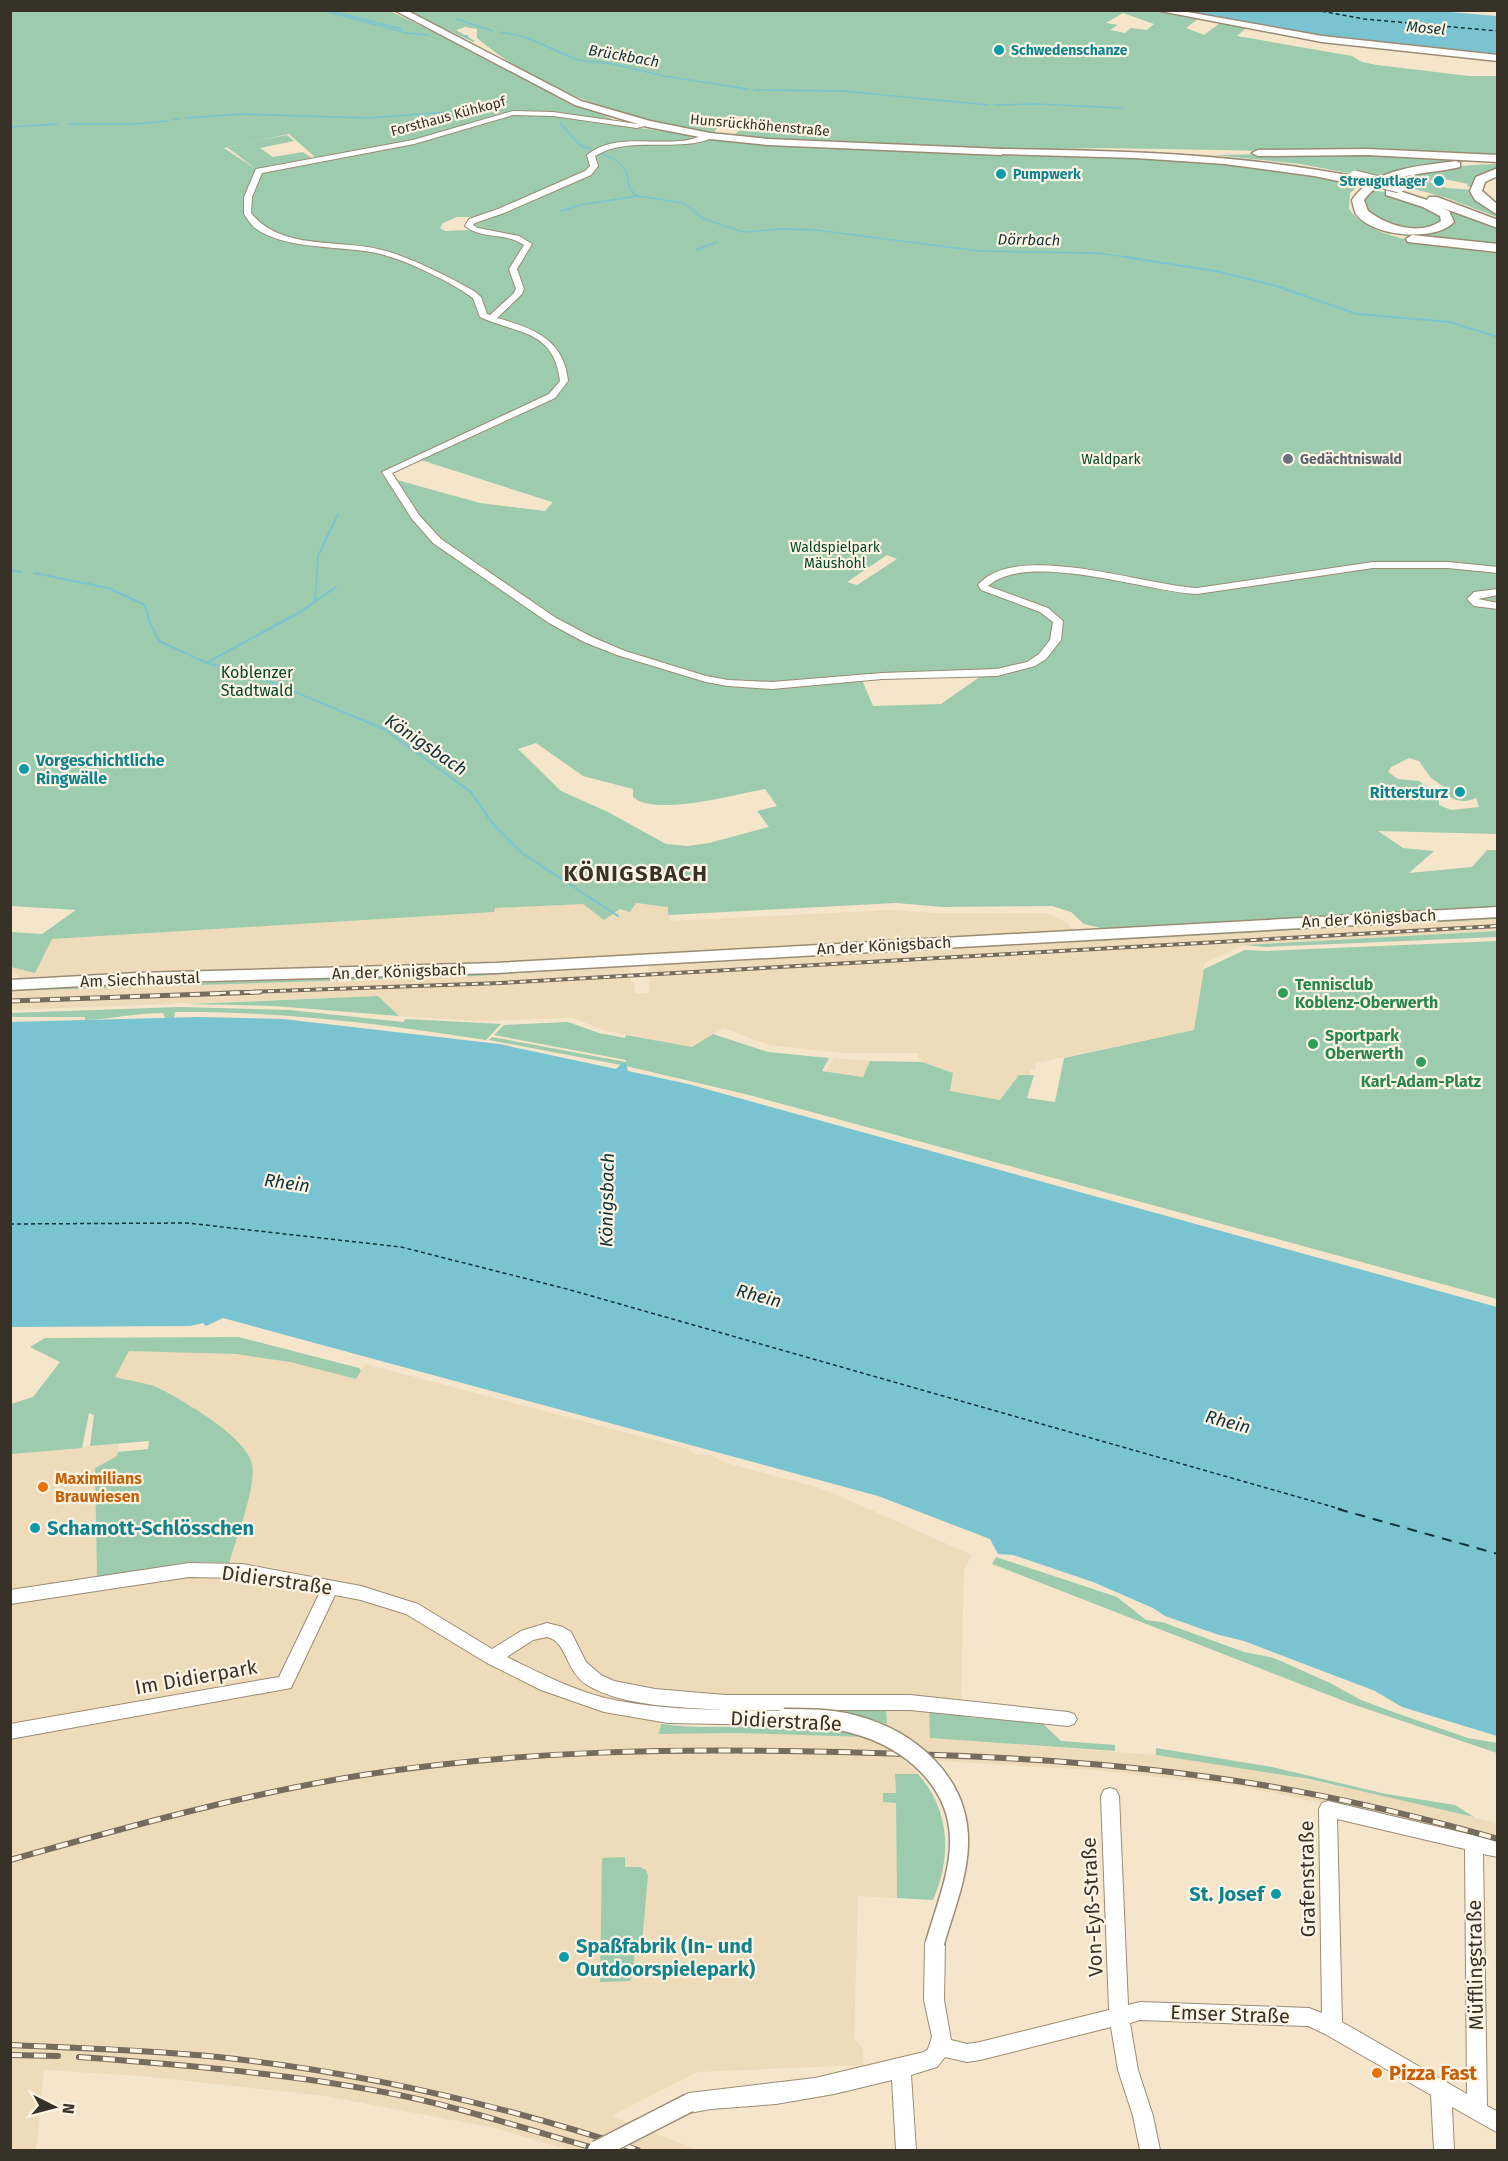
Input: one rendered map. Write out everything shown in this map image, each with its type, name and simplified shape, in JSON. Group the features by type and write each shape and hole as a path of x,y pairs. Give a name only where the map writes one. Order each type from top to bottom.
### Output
{"highway":[{"path":"1001,152 1368,152 1497,162"},
{"path":"1001,152 1130,153 1203,158 1276,166 1354,179"},
{"path":"1160,152 1280,162 1354,179 1361,184 1447,201 1497,222"},
{"path":"1394,189 1445,214 1449,218 1448,222 1439,228 1414,231 1384,226 1362,213 1358,200 1366,188 1407,173 1497,162"},
{"path":"1497,162 1439,165 1391,174 1361,188 1355,193 1352,206 1355,213 1368,223 1403,237 1438,243 1497,248"},
{"path":"1497,171 1480,180 1476,191 1479,197 1497,211"}],"main road":[{"name":"Hunsrückhöhenstraße","path":"398,10 462,41 578,103 648,124 710,136 866,148 1001,152"},
{"path":"1159,10 1322,39 1497,58"},
{"name":"An der Königsbach","path":"270,974 496,968 1497,912"},
{"name":"Am Siechhaustal","path":"10,985 270,974"}],"street":[{"name":"Forsthaus Kühkopf","path":"492,319 481,313 478,299 473,293 390,254 292,240 259,227 252,221 246,207 257,172 414,142 513,113 553,114 629,125 648,124"},
{"path":"710,136 695,141 621,146 598,150 591,155 594,166 588,173 501,211 472,221 469,226 472,229 520,238 528,244 512,268 512,278 520,290 497,311 492,319 520,326 541,337 555,352 561,364 564,378 561,387 552,396 536,405 387,472 410,511 440,543 563,626 635,657 703,679 734,684 769,685 884,676 988,672 1032,664 1043,657 1057,636 1059,622 1047,611 992,592 983,586 988,578 1006,572 1102,573 1170,589 1197,591 1373,565 1448,566 1497,570"},
{"path":"1497,592 1478,594 1472,598 1478,604 1497,606"},
{"name":"Didierstraße","path":"10,1597 189,1570 242,1571 361,1593 412,1609 493,1658 547,1686 604,1705 668,1716 830,1721 870,1729 891,1737 920,1757 944,1785 953,1802 960,1843 953,1882 935,1943 934,2000 942,2037 941,2046"},
{"name":"Im Didierpark","path":"10,1732 285,1683 330,1588"},
{"name":"Didierstraße","path":"493,1658 511,1643 533,1633 558,1633 566,1638 576,1663 586,1674 619,1690 695,1701 904,1702 1068,1719"},
{"name":"Von-Eyß-Straße","path":"1110,1796 1119,2016 1128,2070 1143,2116 1150,2151"},
{"name":"Grafenstraße","path":"1332,2027 1328,1809 1474,1842"},
{"path":"1474,1842 1497,1849"},
{"name":"Müfflingstraße","path":"1474,1842 1477,2112"},
{"name":"Emser Straße","path":"941,2046 967,2053 980,2051 1140,2011 1309,2017 1332,2027 1497,2123"},
{"path":"597,2151 689,2103 705,2099 774,2095 901,2068 930,2060 941,2046"},
{"path":"901,2068 906,2151"},
{"path":"1441,2090 1444,2151"}],"shaded area":[{"path":"636,903 668,907 670,921 889,910 936,913 1047,913 1068,923 1079,942 1497,919 1497,931 1244,945 1205,963 1194,1030 1036,1063 1035,1070 1030,1070 1030,1075 1019,1075 1000,1100 950,1091 953,1073 922,1062 922,1058 918,1058 918,1053 843,1053 769,1045 723,1028 692,1047 603,1030 573,1018 476,1021 399,1016 378,996 11,1010 10,991 478,976 630,967 631,982 634,982 635,993 650,993 645,956 378,969 163,972 20,982 17,974 11,972 11,967 35,972 52,939 494,912 494,908 583,904 599,917 616,913 620,908"},
{"path":"834,1058 870,1061 864,1077 826,1071"},
{"path":"129,1350 236,1354 290,1362 356,1379 365,1364 689,1449 696,1455 711,1455 723,1462 813,1486 972,1555 964,1569 961,1704 697,1696 666,1690 659,1734 737,1733 866,1737 894,1751 918,1774 895,1774 896,1793 883,1794 896,1802 897,1898 858,1896 854,2040 862,2047 864,2065 698,2072 611,2116 698,2150 568,2150 495,2128 325,2096 141,2076 44,2070 36,2150 11,2150 11,1604 188,1577 225,1574 253,1479 247,1451 212,1420 192,1406 154,1387 115,1377"},
{"path":"119,1443 117,1456 95,1468 97,1578 11,1592 11,1454"},
{"path":"886,1706 929,1709 930,1738 1156,1755 1259,1770 1391,1797 1497,1823 1497,1845 1371,1813 1238,1786 1095,1770 938,1761 915,1740 887,1724"}],"green space":[{"name":"Koblenzer Stadtwald","path":"11,11 390,11 459,44 564,100 613,119 604,123 704,137 691,143 709,139 905,152 1095,155 1216,161 1323,177 1359,185 1350,193 1349,209 1361,221 1377,230 1417,241 1497,249 1497,834 1378,831 1403,848 1434,851 1409,873 1472,867 1487,850 1497,850 1497,909 1105,929 1084,924 1071,912 1052,906 943,907 896,903 668,915 668,907 636,903 630,912 620,909 604,920 583,904 495,908 494,912 52,939 35,973 11,967 11,932 42,934 76,910 11,906","holes":["289,134 316,158 313,159 303,152 273,157 260,148 294,141 287,135 250,142","227,147 257,170 224,148","457,217 475,217 471,230 445,231 440,228 443,223","421,460 552,503 545,511 480,503 397,480 393,473","887,555 897,559 857,585 847,582","981,676 941,704 873,706 862,680","536,743 583,776 633,789 633,797 644,803 676,805 765,789 777,806 757,811 769,827 709,843 688,846 666,844 608,812 561,791 518,749","1409,758 1419,761 1431,778 1444,787 1444,792 1451,798 1459,801 1476,798 1479,807 1451,810 1439,805 1439,796 1419,781 1398,779 1388,772 1391,767"]},
{"path":"407,11 1151,11 1198,19 1186,28 1204,35 1220,23 1246,28 1237,36 1352,56 1362,62 1377,65 1469,76 1497,76 1497,158 1104,148 990,150 764,139 734,135 743,127 747,117 728,115 714,132 708,133 616,111 586,100 529,74 502,58 477,38 477,29 465,27 456,30 475,41","holes":["1123,13 1154,24 1147,30 1131,28 1125,33 1110,30 1118,25 1106,23"]},
{"path":"1345,153 1479,160 1429,164 1375,178 1300,164 1214,155"},
{"path":"1497,164 1497,170 1470,187 1467,186 1468,184 1435,177 1429,182 1447,188 1473,190 1497,213 1497,217 1447,198 1386,181 1441,168"},
{"path":"1370,188 1436,209 1446,221 1436,226 1408,229 1369,216 1362,196"},
{"path":"1429,203 1497,228 1497,247 1416,239 1383,229 1406,231 1451,223"},
{"path":"1497,915 1497,919 1079,942 1076,938"},
{"path":"1497,931 1497,937 1267,947 1244,945"},
{"path":"1497,941 1497,1299 749,1095 626,1066 623,1063 621,1065 489,1040 492,1037 626,1062 626,1060 494,1035 504,1025 568,1022 599,1033 625,1038 626,1035 692,1047 713,1034 768,1052 829,1058 822,1071 863,1077 870,1061 922,1062 953,1073 950,1091 1000,1100 1019,1075 1034,1075 1027,1098 1055,1102 1064,1058 1194,1030 1204,969 1245,950"},
{"path":"633,965 478,976 11,991 10,989 438,975"},
{"path":"378,996 399,1016 274,1006 188,1004"},
{"path":"180,1007 289,1010 403,1022 406,1019 501,1024 486,1040 292,1016 175,1012 174,1018 165,1018 163,1013 85,1020 85,1017 11,1017 10,1013"},
{"path":"238,1337 359,1368 361,1371 356,1379 290,1362 236,1354 129,1351 115,1377 156,1387 196,1409 226,1431 247,1453 252,1464 252,1485 229,1563 203,1562 97,1578 95,1468 117,1456 118,1452 148,1449 149,1441 90,1446 94,1415 89,1413 82,1448 11,1454 11,1404 33,1397 60,1362 30,1347 45,1338"},
{"path":"996,1557 1117,1597 1146,1620 1162,1622 1244,1652 1274,1658 1330,1683 1361,1700 1396,1713 1468,1738 1497,1743 1497,1753 1349,1703 992,1564"},
{"path":"886,1706 887,1724 862,1716 820,1710"},
{"path":"929,1709 974,1718 1040,1721 1061,1741 1115,1745 1115,1751 930,1738"},
{"path":"661,1724 712,1727 790,1726 841,1731 866,1737 737,1733 659,1734"},
{"path":"1156,1748 1272,1767 1386,1794 1455,1805 1474,1817 1309,1779 1156,1755"},
{"path":"895,1774 918,1774 929,1788 942,1818 945,1850 943,1867 933,1900 897,1898 896,1803 883,1802 883,1793 896,1793"},
{"path":"625,1857 625,1867 640,1867 646,1870 648,1875 642,1943 635,1947 633,1973 630,1981 600,1982 602,1858"}],"water":[{"name":"Mosel","path":"1426,10 1497,16 1497,55 1335,38 1175,11"},
{"name":"Rhein","path":"198,1017 283,1019 499,1044 616,1069 622,1063 626,1063 628,1071 688,1084 1497,1307 1497,1736 1402,1707 1375,1691 1244,1641 1219,1635 1165,1616 1153,1608 1093,1582 1013,1555 998,1554 990,1539 878,1496 223,1318 206,1326 203,1323 190,1326 11,1327 11,1022"}],"waterway":[{"path":"321,10 407,33 429,35"},
{"path":"328,10 402,29"},
{"name":"Brückbach","path":"456,19 493,31"},
{"name":"Brückbach","path":"501,32 525,37 578,60 613,64 664,76 747,89"},
{"name":"Brückbach","path":"754,90 843,91 988,105"},
{"name":"Brückbach","path":"994,105 1036,104 1122,108"},
{"path":"186,118 241,114 369,118 475,110"},
{"path":"173,120 178,119"},
{"path":"68,124 135,124 167,121"},
{"path":"560,123 580,145 591,149"},
{"path":"10,127 57,124"},
{"path":"600,153 618,162 627,173 628,179"},
{"path":"628,181 629,187 636,196"},
{"name":"Dörrbach","path":"561,211 579,205 638,196 683,203 704,219 743,232 782,229 816,230 979,251 1095,253 1136,258"},
{"path":"696,250 717,242"},
{"name":"Dörrbach","path":"1125,257 1215,271 1273,285 1357,314 1450,322 1498,337"},
{"path":"315,601 318,556 338,514"},
{"name":"Königsbach","path":"10,570 21,572"},
{"name":"Königsbach","path":"34,573 108,588 145,605 149,621 159,641 207,663 242,670 384,729 471,792 492,823 522,853 618,916"},
{"path":"208,662 300,612 336,587"}],"ferry route":[{"path":"1315,10 1364,19 1498,31"},
{"path":"10,1224 187,1223 401,1247 567,1289 1344,1510"},
{"path":"1338,1509 1498,1554"}],"railway":[{"path":"220,993 501,983 1498,926"},
{"path":"10,1001 260,992"},
{"path":"10,1860 230,1802 363,1775 482,1760 601,1753 720,1750 1025,1759 1163,1771 1246,1782 1318,1795 1498,1839"},
{"path":"10,2045 192,2055 272,2063 431,2092 535,2119 638,2150"},
{"path":"10,2055 58,2056"},
{"path":"79,2057 240,2071 320,2081 399,2095 450,2107 601,2150"}],"place":[{"name":"Schwedenschanze","path":"999,50"},
{"name":"Pumpwerk","path":"1001,174"},
{"name":"Streugutlager","path":"1439,181"},
{"name":"Gedächtniswald","path":"1288,459"},
{"name":"Vorgeschichtliche Ringwälle","path":"24,769"},
{"name":"Rittersturz","path":"1460,792"},
{"name":"Tennisclub Koblenz-Oberwerth","path":"1283,993"},
{"name":"Sportpark Oberwerth","path":"1313,1044"},
{"name":"Karl-Adam-Platz","path":"1421,1062"},
{"name":"Maximilians Brauwiesen","path":"43,1487"},
{"name":"Schamott-Schlösschen","path":"35,1528"},
{"name":"St. Josef","path":"1276,1894"},
{"name":"Spaßfabrik (In- und Outdoorspielepark)","path":"564,1957"},
{"name":"Pizza Fast","path":"1377,2073"}],"district":[{"name":"KÖNIGSBACH","path":"636,873"}],"park label":[{"name":"Waldpark","path":"1111,459"},
{"name":"Waldspielpark Mäushohl","path":"835,556"}]}
